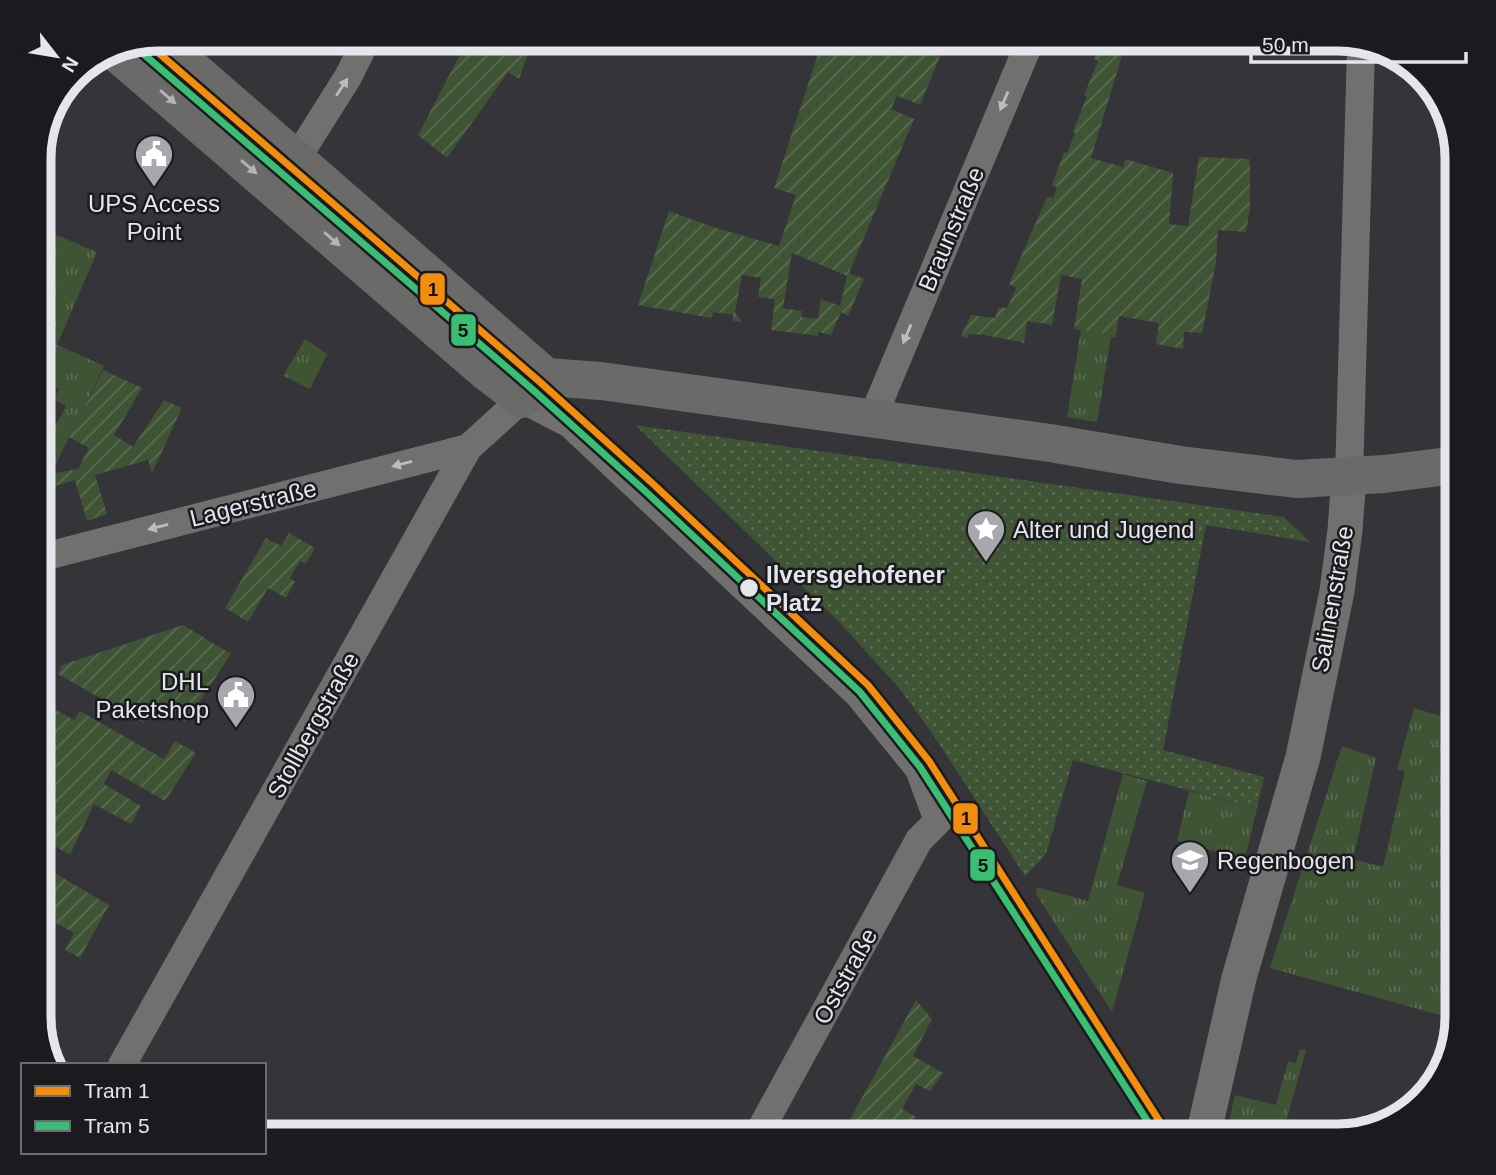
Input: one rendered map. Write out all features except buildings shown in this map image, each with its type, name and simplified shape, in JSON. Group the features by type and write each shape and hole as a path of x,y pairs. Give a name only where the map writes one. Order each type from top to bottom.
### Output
{"main road":[{"path":"173,51 297,158 534,388"},
{"path":"122,57 488,373 534,388 601,381 1050,443 1180,466 1297,480 1445,466"}],"street":[{"path":"297,158 360,51"},
{"name":"Braunstraße","path":"872,419 1026,51"},
{"name":"Salinenstraße","path":"1206,1124 1239,978 1303,757 1336,591 1345,530 1349,477 1361,53"},
{"name":"Oststraße","path":"534,388 858,694 919,769 938,821 919,840 764,1124"},
{"name":"Stollbergstraße","path":"122,1063 468,447 534,388"},
{"name":"Lagerstraße","path":"51,555 468,447"}],"green space":[{"path":"462,51 529,51 519,79 508,72 447,158 418,135"},
{"path":"819,51 942,51 920,105 897,96 891,109 914,119 849,273 864,279 848,316 841,312 831,335 771,330 775,299 758,297 761,278 742,275 735,312 742,322 733,321 733,315 713,312 712,318 638,305 669,211 779,246 796,195 774,188","holes":["792,253 847,276 840,306 821,299 818,319 801,317 802,311 783,308"]},
{"path":"1097,51 1123,51 1091,158 1123,167 1125,159 1173,173 1169,224 1188,226 1199,157 1250,159 1250,209 1246,232 1218,230 1216,263 1202,333 1184,332 1183,349 1156,344 1159,323 1119,316 1116,335 1074,329 1082,279 1061,275 1052,325 1027,321 1024,343 985,335 969,334 967,339 961,336 971,315 995,318 999,307 1007,308 1016,288 1009,284 1047,197 1053,198 1057,187 1052,185 1064,152 1067,153 1075,133 1073,131 1087,96 1084,95 1098,61 1094,59"},
{"path":"51,233 97,252 57,345 51,342"},
{"path":"1081,330 1116,335 1115,338 1111,337 1097,422 1067,417"},
{"path":"305,339 327,354 310,389 283,376"},
{"path":"51,342 64,348 51,373"},
{"path":"64,348 104,366 51,474 51,420 57,423 66,406 54,399 59,389 51,384 51,374"},
{"path":"103,370 142,388 114,435 133,447 164,400 182,408 152,473 148,460 95,475 107,514 87,521 75,480 51,487 51,474 78,469 89,448 69,437"},
{"name":"Ilversgehofener Platz","path":"635,425 1284,517 1310,542 1206,525 1163,750 1264,777 1257,808 1073,760 1046,854 1025,876 932,733 900,689 839,622"},
{"path":"289,533 315,548 306,564 300,561 290,578 295,582 286,598 268,588 248,622 225,608 266,538 281,546"},
{"path":"183,625 231,654 186,722 155,705 144,723 58,674 62,665"},
{"path":"51,707 74,720 80,711 164,759 175,741 196,753 165,801 111,770 104,784 141,806 131,824 94,804 70,855 51,844"},
{"path":"1414,708 1445,717 1445,1016 1270,968 1342,746 1376,758 1353,859 1383,867 1405,771 1397,770"},
{"path":"1123,774 1147,781 1117,885 1145,893 1112,1012 1036,894 1037,887 1088,901"},
{"path":"1189,791 1257,808 1245,859 1177,841"},
{"path":"51,871 109,905 80,958 65,950 74,933 51,920"},
{"path":"916,1000 932,1019 913,1056 943,1073 930,1091 916,1084 902,1109 916,1117 912,1124 847,1124"},
{"path":"1300,1049 1306,1050 1285,1124 1228,1124 1235,1095 1276,1105 1288,1061 1296,1063"}],"tram line":[{"name":"1","path":"156,51 540,382 868,685 929,761 1161,1124"},
{"name":"5","path":"142,52 533,390 860,692 920,767 1149,1124"}],"place":[{"name":"UPS Access Point","path":"154,188"},
{"name":"Alter und Jugend","path":"986,563"},
{"name":"Ilversgehofener Platz","path":"749,588"},
{"name":"DHL Paketshop","path":"236,729"},
{"name":"Regenbogen","path":"1190,894"}]}
